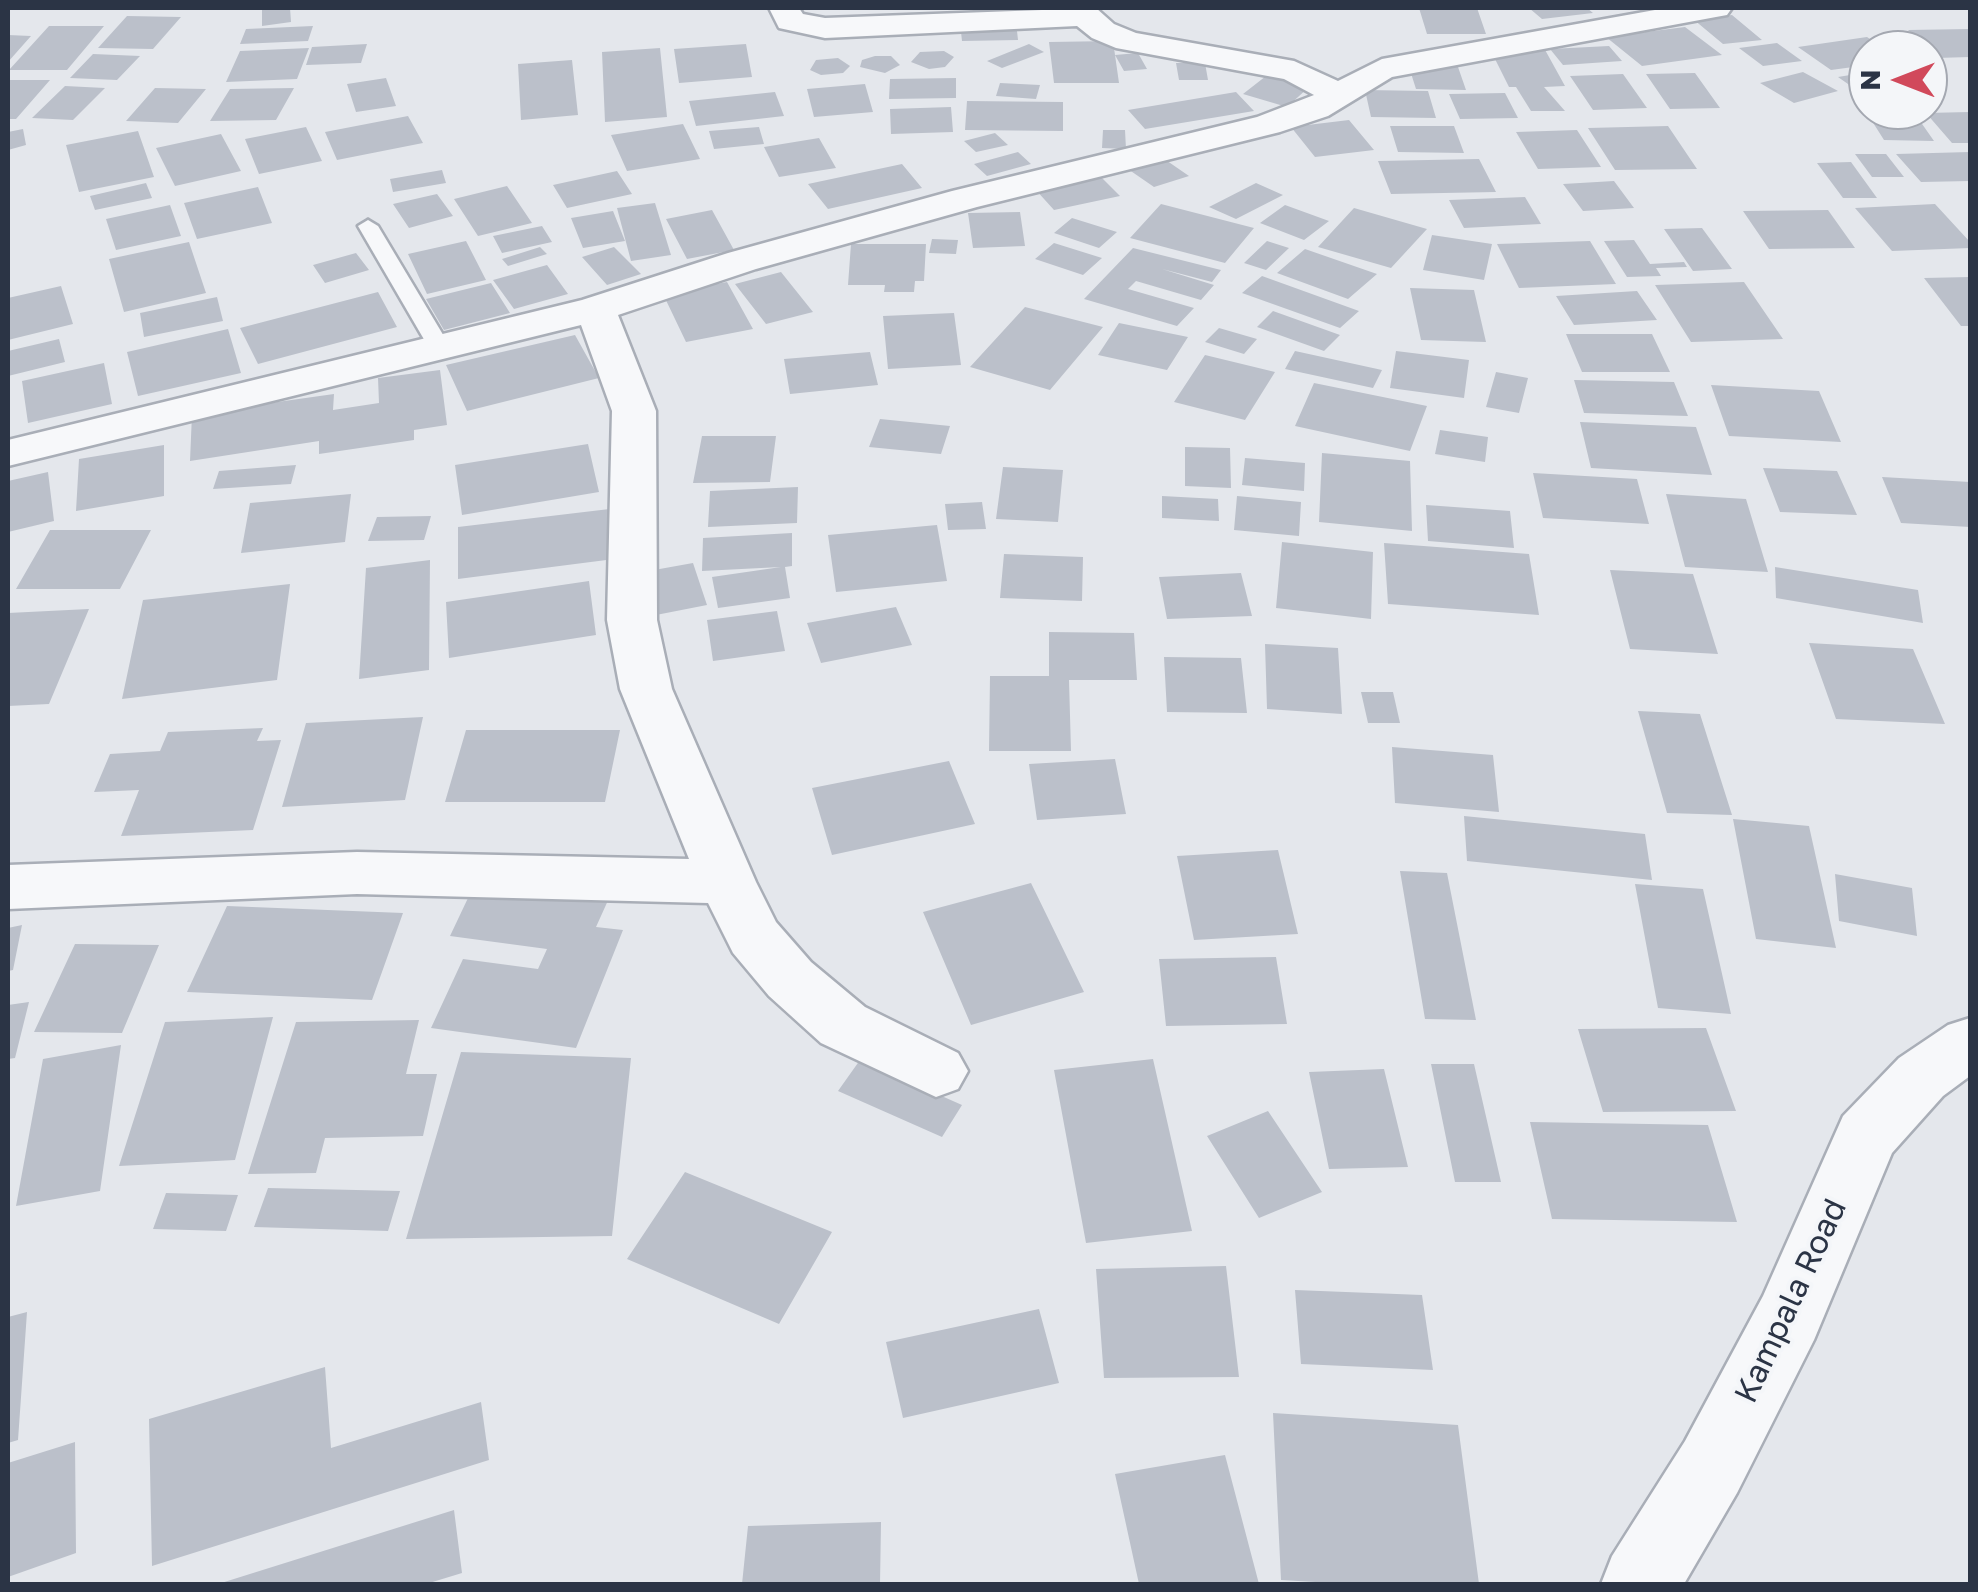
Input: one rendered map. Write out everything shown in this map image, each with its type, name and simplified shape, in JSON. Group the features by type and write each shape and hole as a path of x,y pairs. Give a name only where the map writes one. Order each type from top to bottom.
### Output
{"street":[{"path":"784,8 790,21 825,28 1082,12 1103,31 1128,40 1294,71 1340,94"},
{"path":"1500,8 1525,40"},
{"path":"8,453 594,309 742,262 965,200 1268,124 1316,109 1382,69 1716,8"},
{"path":"594,309 634,411 632,620 646,689 727,882 754,937 790,979 842,1025 936,1071"},
{"path":"8,888 358,873 727,882"},
{"name":"Kampala Road","path":"1640,1584 1711,1468 1789,1317 1866,1136 1921,1078 1970,1043"}],"lane":[{"path":"368,226 440,348"}],"building":[{"path":"262,8 290,8 291,22 262,26"},
{"path":"1419,8 1477,8 1486,34 1427,34"},
{"path":"1529,8 1587,8 1593,13 1542,19"},
{"path":"1732,15 1762,40 1723,44 1693,19"},
{"path":"127,16 181,17 153,49 98,48"},
{"path":"1016,22 1018,40 962,41 960,23"},
{"path":"49,26 104,26 67,70 9,70"},
{"path":"313,26 308,41 240,44 246,29"},
{"path":"1685,27 1722,55 1642,66 1606,37"},
{"path":"1970,29 1970,57 1948,58 1948,30 1908,30"},
{"path":"8,35 31,36 8,62"},
{"path":"1848,40 1848,68 1831,70 1798,47"},
{"path":"1113,41 1119,83 1054,83 1049,42"},
{"path":"1777,43 1802,61 1763,66 1739,48"},
{"path":"367,44 361,63 306,65 312,47"},
{"path":"746,44 752,77 679,83 674,49"},
{"path":"1029,44 1044,52 1002,68 987,61"},
{"path":"1609,46 1622,61 1563,65 1550,49"},
{"path":"309,48 297,79 226,82 240,51"},
{"path":"660,48 667,117 605,122 602,52"},
{"path":"1544,48 1565,86 1544,87 1565,111 1531,111 1516,87 1509,87 1490,49"},
{"path":"944,51 954,57 945,67 929,69 911,62 920,52"},
{"path":"1138,53 1147,69 1124,71 1115,55"},
{"path":"93,54 140,56 117,80 70,78"},
{"path":"891,56 900,65 885,73 860,67 862,60"},
{"path":"838,58 850,66 843,73 821,75 810,70 816,60"},
{"path":"572,60 578,115 521,120 518,64"},
{"path":"1176,63 1205,63 1208,80 1179,80"},
{"path":"1409,67 1458,67 1466,90 1416,89"},
{"path":"1803,72 1838,91 1794,103 1760,83"},
{"path":"1695,73 1720,108 1670,109 1646,74"},
{"path":"1623,74 1647,108 1593,110 1570,76"},
{"path":"1266,76 1309,87 1287,107 1243,94"},
{"path":"386,78 396,106 356,112 347,84"},
{"path":"956,78 956,98 889,99 890,79"},
{"path":"8,80 50,80 16,119 8,119"},
{"path":"1000,83 1040,85 1036,99 996,96"},
{"path":"865,84 873,112 814,117 807,89"},
{"path":"65,86 105,88 73,120 32,118"},
{"path":"155,88 206,89 178,123 126,121"},
{"path":"294,88 276,120 210,121 230,89"},
{"path":"1365,90 1428,91 1436,118 1371,117"},
{"path":"775,92 784,116 696,126 689,101"},
{"path":"1236,92 1254,111 1145,129 1128,110"},
{"path":"1505,93 1518,118 1460,119 1449,94"},
{"path":"967,101 1063,102 1063,131 965,130"},
{"path":"951,107 953,132 891,134 890,109"},
{"path":"1948,112 1970,112 1970,143 1952,143 1941,130 1948,130"},
{"path":"408,116 423,143 337,160 325,132"},
{"path":"1349,120 1374,150 1315,157 1291,127"},
{"path":"683,124 700,159 627,171 611,135"},
{"path":"1390,126 1454,126 1464,153 1398,152"},
{"path":"1668,126 1697,169 1615,170 1588,128"},
{"path":"306,127 322,161 259,174 245,139"},
{"path":"759,127 764,144 714,149 709,131"},
{"path":"23,129 26,145 8,150 8,132"},
{"path":"1103,130 1125,130 1126,149 1102,148"},
{"path":"1577,130 1601,167 1538,169 1516,132"},
{"path":"1878,130 1926,130 1934,141 1884,140"},
{"path":"138,131 154,177 79,192 66,145"},
{"path":"995,133 1008,145 976,152 964,141"},
{"path":"221,134 241,171 175,186 156,148"},
{"path":"819,138 836,168 779,177 764,147"},
{"path":"1018,152 1031,164 987,176 974,164"},
{"path":"1970,152 1970,181 1921,182 1896,154"},
{"path":"1855,154 1886,154 1904,177 1872,177"},
{"path":"1160,156 1189,176 1154,187 1125,167"},
{"path":"1479,159 1496,192 1391,194 1378,161"},
{"path":"1851,162 1877,198 1843,198 1817,163"},
{"path":"902,164 922,188 828,209 808,184"},
{"path":"442,170 446,183 393,192 390,179"},
{"path":"617,171 632,194 567,208 553,185"},
{"path":"1099,175 1120,196 1054,210 1035,189"},
{"path":"1614,181 1634,208 1583,211 1563,184"},
{"path":"146,183 152,198 95,210 90,196"},
{"path":"1256,183 1283,195 1236,219 1209,207"},
{"path":"507,186 532,223 478,236 454,199"},
{"path":"258,187 272,223 197,239 184,203"},
{"path":"437,194 453,216 409,228 393,204"},
{"path":"1525,197 1541,224 1464,228 1449,200"},
{"path":"655,203 671,255 631,261 617,208"},
{"path":"1161,204 1254,228 1225,263 1130,238"},
{"path":"1935,204 1970,242 1970,248 1892,251 1855,208"},
{"path":"170,205 181,236 116,250 106,219"},
{"path":"1285,205 1329,221 1304,240 1260,223"},
{"path":"1354,208 1427,229 1391,268 1318,247"},
{"path":"712,210 734,250 687,259 666,219"},
{"path":"1828,210 1855,248 1769,249 1743,211"},
{"path":"613,211 625,241 583,248 571,218"},
{"path":"1020,212 1025,246 973,248 968,213"},
{"path":"1072,218 1117,232 1099,248 1054,233"},
{"path":"542,226 552,242 502,253 493,236"},
{"path":"1702,228 1732,269 1693,271 1664,229"},
{"path":"1432,235 1492,244 1484,280 1423,270"},
{"path":"932,239 958,240 956,254 929,253"},
{"path":"1634,240 1650,264 1684,262 1687,267 1656,268 1661,276 1627,277 1604,241"},
{"path":"466,241 486,280 427,294 408,254"},
{"path":"1267,241 1289,248 1266,270 1244,263"},
{"path":"1590,241 1616,284 1519,288 1497,244"},
{"path":"189,242 206,293 124,312 109,259"},
{"path":"1054,243 1102,258 1083,275 1035,259"},
{"path":"851,244 926,244 924,281 915,281 914,292 884,292 885,285 848,285"},
{"path":"540,247 547,254 508,266 502,259"},
{"path":"614,247 641,274 607,285 582,257"},
{"path":"1133,248 1221,270 1212,282 1162,269 1214,285 1201,300 1136,281 1128,289 1194,308 1177,326 1084,299"},
{"path":"1305,249 1377,274 1348,299 1277,273"},
{"path":"356,253 369,270 325,283 313,265"},
{"path":"547,265 568,294 514,309 493,280"},
{"path":"781,272 813,312 766,324 735,284"},
{"path":"1262,276 1359,311 1340,328 1242,293"},
{"path":"1970,277 1970,326 1961,326 1924,278"},
{"path":"727,282 753,329 686,342 663,294"},
{"path":"1744,282 1783,339 1691,342 1655,285"},
{"path":"491,283 510,313 444,330 426,299"},
{"path":"61,286 73,324 8,340 8,298"},
{"path":"1410,288 1474,290 1486,342 1421,340"},
{"path":"1637,291 1657,320 1574,325 1556,296"},
{"path":"378,292 397,327 258,364 240,328"},
{"path":"217,297 223,321 144,337 140,313"},
{"path":"1025,307 1103,327 1050,390 970,367"},
{"path":"1273,311 1340,335 1324,351 1257,327"},
{"path":"954,313 961,365 888,369 883,316"},
{"path":"1119,323 1188,337 1167,370 1098,355"},
{"path":"1219,328 1257,339 1244,354 1205,342"},
{"path":"228,329 241,373 138,396 127,352"},
{"path":"1566,334 1652,334 1670,372 1582,372"},
{"path":"575,335 599,378 467,411 446,365"},
{"path":"59,339 65,362 8,376 8,351"},
{"path":"1295,351 1382,370 1373,388 1285,369"},
{"path":"1396,351 1469,360 1464,398 1390,388"},
{"path":"870,352 878,385 790,394 784,359"},
{"path":"1205,355 1275,372 1245,420 1174,402"},
{"path":"104,363 112,404 28,423 22,381"},
{"path":"440,370 447,425 414,430 414,440 319,454 319,441 190,461 192,414 334,394 333,410 379,403 378,378"},
{"path":"1496,372 1528,378 1519,413 1486,407"},
{"path":"1574,380 1674,382 1688,416 1584,413"},
{"path":"1314,383 1427,406 1410,451 1295,426"},
{"path":"1711,385 1819,391 1841,442 1729,436"},
{"path":"880,419 950,426 941,454 869,447"},
{"path":"1580,422 1696,427 1712,475 1591,468"},
{"path":"1440,430 1488,437 1485,462 1435,454"},
{"path":"702,436 776,436 770,482 693,483"},
{"path":"588,444 599,492 462,515 455,465"},
{"path":"164,445 164,496 76,511 79,459"},
{"path":"1185,447 1230,448 1231,488 1185,486"},
{"path":"1322,453 1410,461 1412,531 1319,522"},
{"path":"1245,458 1305,463 1304,491 1242,485"},
{"path":"296,465 291,484 213,489 219,471"},
{"path":"1003,467 1063,470 1058,522 996,519"},
{"path":"1763,468 1837,471 1857,515 1780,512"},
{"path":"48,472 54,521 8,532 8,481"},
{"path":"1533,473 1637,479 1649,524 1543,518"},
{"path":"1882,477 1970,482 1970,527 1901,523"},
{"path":"798,487 797,523 708,527 710,491"},
{"path":"351,494 345,542 241,553 250,503"},
{"path":"1666,494 1746,499 1768,572 1685,567"},
{"path":"1162,496 1218,499 1219,521 1162,518"},
{"path":"1237,496 1301,502 1299,536 1234,530"},
{"path":"982,502 986,529 948,530 945,504"},
{"path":"1426,505 1510,511 1514,548 1428,541"},
{"path":"618,508 622,558 458,579 458,527"},
{"path":"431,516 424,540 368,541 377,517"},
{"path":"937,525 947,581 836,592 828,535"},
{"path":"50,530 151,530 120,589 16,589"},
{"path":"792,533 792,566 785,567 790,598 718,608 712,577 781,567 702,571 703,538"},
{"path":"1282,542 1373,552 1371,619 1276,608"},
{"path":"1384,543 1529,554 1539,615 1388,604"},
{"path":"1004,554 1083,557 1082,601 1000,598"},
{"path":"430,560 429,670 359,679 366,568"},
{"path":"693,563 707,605 656,615 643,572"},
{"path":"1775,567 1918,590 1923,623 1776,598"},
{"path":"1610,570 1693,574 1718,654 1630,649"},
{"path":"1241,573 1252,616 1167,619 1159,577"},
{"path":"589,581 596,635 449,658 446,602"},
{"path":"290,584 277,680 122,699 143,600"},
{"path":"896,607 912,645 821,663 807,623"},
{"path":"89,609 49,704 8,706 8,613"},
{"path":"777,611 785,651 713,661 707,620"},
{"path":"1049,632 1134,633 1137,680 1069,680 1071,751 989,751 990,676 1049,676"},
{"path":"1809,643 1913,649 1945,724 1836,719"},
{"path":"1265,644 1338,648 1342,714 1267,709"},
{"path":"1164,657 1241,658 1247,713 1167,712"},
{"path":"1361,692 1393,692 1400,723 1368,723"},
{"path":"1638,711 1700,714 1732,815 1667,813"},
{"path":"423,717 405,800 282,807 306,723"},
{"path":"263,728 257,741 281,740 253,830 121,836 139,790 94,792 110,754 160,751 168,732"},
{"path":"466,730 620,730 605,802 445,802"},
{"path":"1392,747 1493,755 1499,812 1395,803"},
{"path":"1115,759 1126,814 1037,820 1029,764"},
{"path":"949,761 975,824 832,855 812,788"},
{"path":"1464,816 1645,834 1652,880 1467,861"},
{"path":"1733,819 1809,826 1836,948 1756,939"},
{"path":"1278,850 1298,934 1194,940 1177,856"},
{"path":"1400,871 1447,873 1476,1020 1425,1019"},
{"path":"1835,874 1912,888 1917,936 1839,921"},
{"path":"477,879 610,896 596,927 623,930 576,1048 431,1028 463,959 538,969 547,949 450,936"},
{"path":"1031,883 1084,992 971,1025 923,912"},
{"path":"1635,884 1703,889 1731,1014 1658,1008"},
{"path":"227,906 403,913 372,1000 187,992"},
{"path":"22,925 13,970 8,971 8,928"},
{"path":"75,944 159,945 122,1033 34,1032"},
{"path":"1276,957 1287,1024 1166,1026 1159,959"},
{"path":"29,1002 15,1058 8,1059 8,1005"},
{"path":"273,1017 235,1160 119,1166 165,1022"},
{"path":"419,1020 406,1074 437,1074 423,1136 325,1138 316,1173 248,1174 296,1022"},
{"path":"1706,1028 1736,1111 1603,1112 1578,1029"},
{"path":"121,1045 100,1191 16,1206 43,1059"},
{"path":"461,1052 631,1058 612,1236 406,1239"},
{"path":"1153,1059 1192,1231 1086,1243 1054,1070"},
{"path":"860,1060 962,1105 942,1137 838,1091"},
{"path":"1431,1064 1474,1064 1501,1182 1455,1182"},
{"path":"1384,1069 1408,1167 1329,1169 1309,1072"},
{"path":"1268,1111 1322,1192 1259,1218 1207,1136"},
{"path":"1530,1122 1708,1125 1737,1222 1552,1219"},
{"path":"685,1172 832,1232 779,1324 627,1259"},
{"path":"268,1188 400,1191 388,1231 254,1227"},
{"path":"166,1193 238,1195 226,1231 153,1229"},
{"path":"1226,1266 1239,1377 1104,1378 1096,1269"},
{"path":"1295,1290 1422,1295 1433,1370 1301,1364"},
{"path":"1039,1309 1059,1383 903,1418 886,1342"},
{"path":"27,1312 18,1440 8,1443 8,1317"},
{"path":"325,1367 331,1448 481,1402 489,1460 152,1566 149,1419"},
{"path":"1273,1413 1458,1425 1479,1584 1281,1580"},
{"path":"75,1442 76,1553 8,1577 8,1463"},
{"path":"1225,1455 1259,1584 1139,1584 1115,1474"},
{"path":"454,1510 462,1573 426,1584 218,1584"},
{"path":"881,1522 880,1584 742,1584 748,1526"}]}
